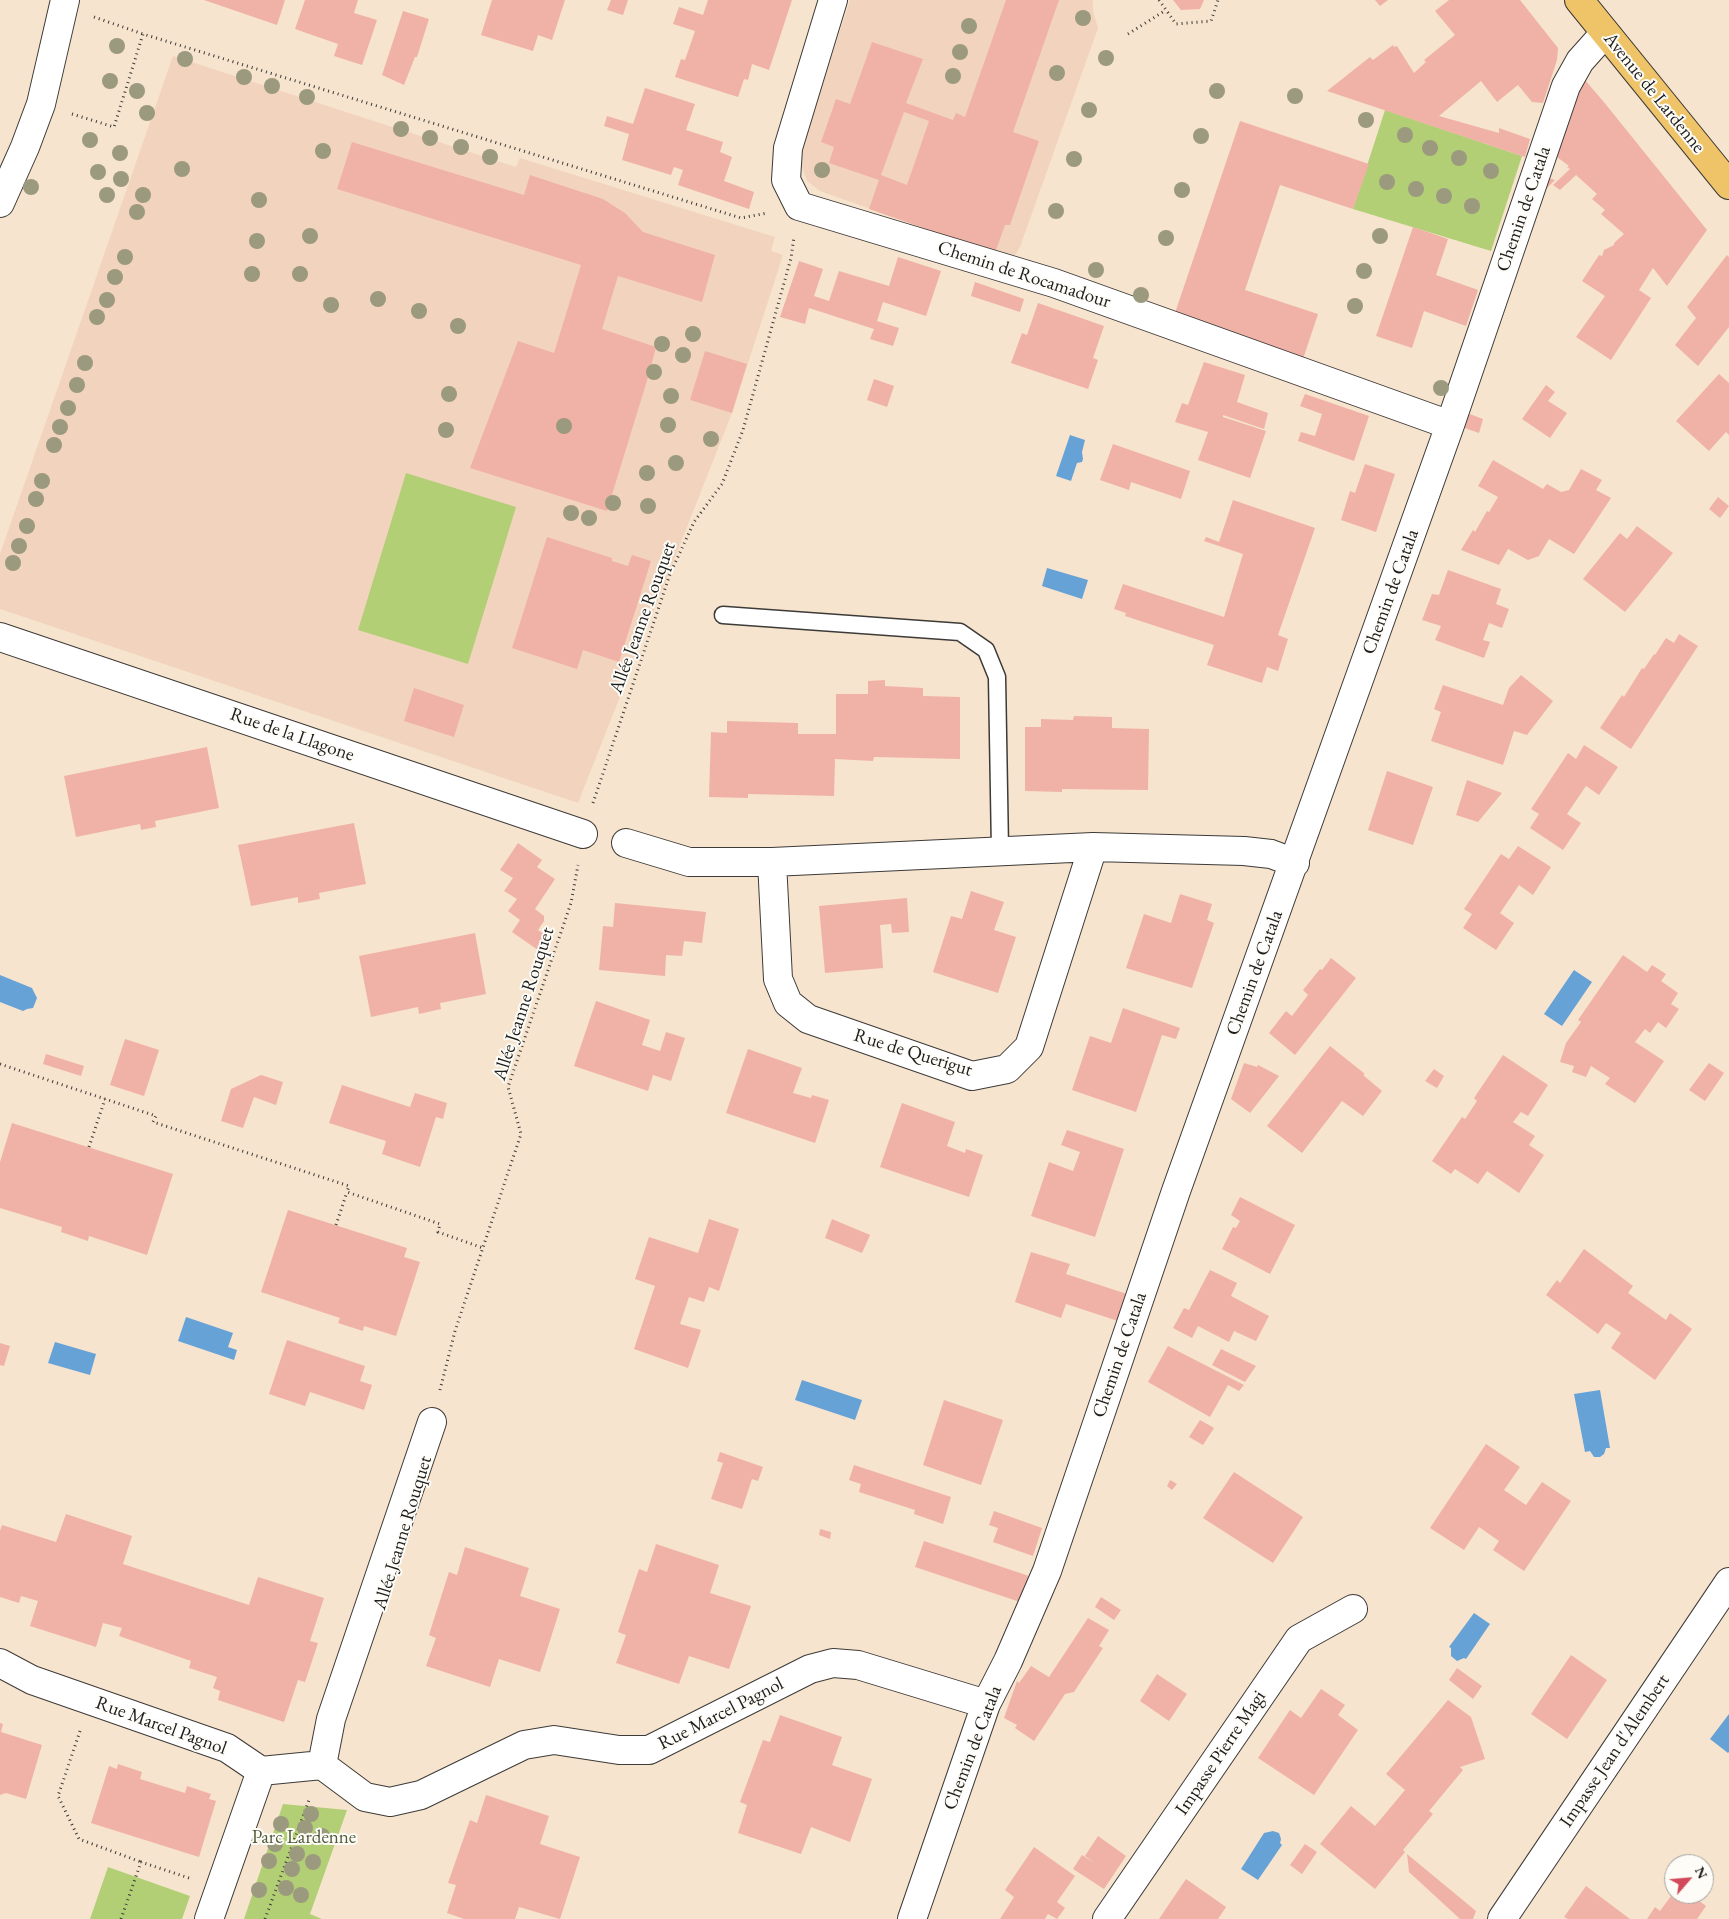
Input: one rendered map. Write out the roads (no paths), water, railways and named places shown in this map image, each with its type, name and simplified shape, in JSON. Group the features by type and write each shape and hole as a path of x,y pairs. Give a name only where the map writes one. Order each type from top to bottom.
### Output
{"main road":[{"name":"Avenue de Lardenne","path":"1579,0 1729,185"}],"street":[{"name":"Chemin de Rocamadour","path":"833,0 788,148 786,180 798,206 1054,283 1450,425"},
{"path":"0,203 25,147 41,104 64,3"},
{"name":"Chemin de Catala","path":"912,1919 986,1704 1008,1661 1047,1571 1176,1191 1295,863 1450,425 1566,86 1580,61 1605,33"},
{"name":"Rue de la Llagone","path":"0,637 583,834"},
{"path":"626,843 689,862 772,862 1093,847 1244,851 1272,854 1295,863"},
{"name":"Rue de Querigut","path":"772,862 778,980 788,1003 808,1019 972,1076 1007,1069 1029,1048 1093,847"},
{"path":"209,1919 260,1771 322,1765 332,1719 432,1422"},
{"name":"Impasse Jean d'Alembert","path":"1502,1919 1729,1582"},
{"name":"Impasse Pierre Magi","path":"1107,1919 1299,1639 1353,1609"},
{"name":"Rue Marcel Pagnol","path":"0,1663 32,1680 227,1748 260,1771"},
{"name":"Rue Marcel Pagnol","path":"322,1765 366,1798 390,1802 421,1795 524,1745 554,1740 619,1750 650,1750 810,1669 833,1663 858,1665 986,1704"}],"lane":[{"path":"723,615 960,632 986,650 997,677 1000,850"}],"water":[{"path":"1070,435 1085,440 1082,462 1077,463 1071,481 1056,476"},
{"path":"1047,568 1088,580 1082,599 1042,586"},
{"path":"1574,970 1592,982 1562,1026 1544,1014"},
{"path":"0,975 32,988 37,998 33,1008 23,1011 0,1002"},
{"path":"186,1317 233,1333 228,1347 237,1350 234,1360 178,1341"},
{"path":"55,1342 96,1354 90,1375 48,1363"},
{"path":"802,1380 862,1400 855,1420 795,1400"},
{"path":"1600,1390 1610,1448 1606,1448 1604,1454 1600,1457 1594,1457 1590,1451 1585,1452 1574,1394"},
{"path":"1474,1613 1490,1624 1466,1659 1457,1661 1451,1656 1451,1648 1449,1647"},
{"path":"1729,1714 1729,1752 1728,1753 1710,1739"},
{"path":"1273,1831 1279,1833 1282,1845 1258,1880 1241,1869 1264,1833"}],"park label":[{"name":"Parc Lardenne","path":"304,1838"}]}
